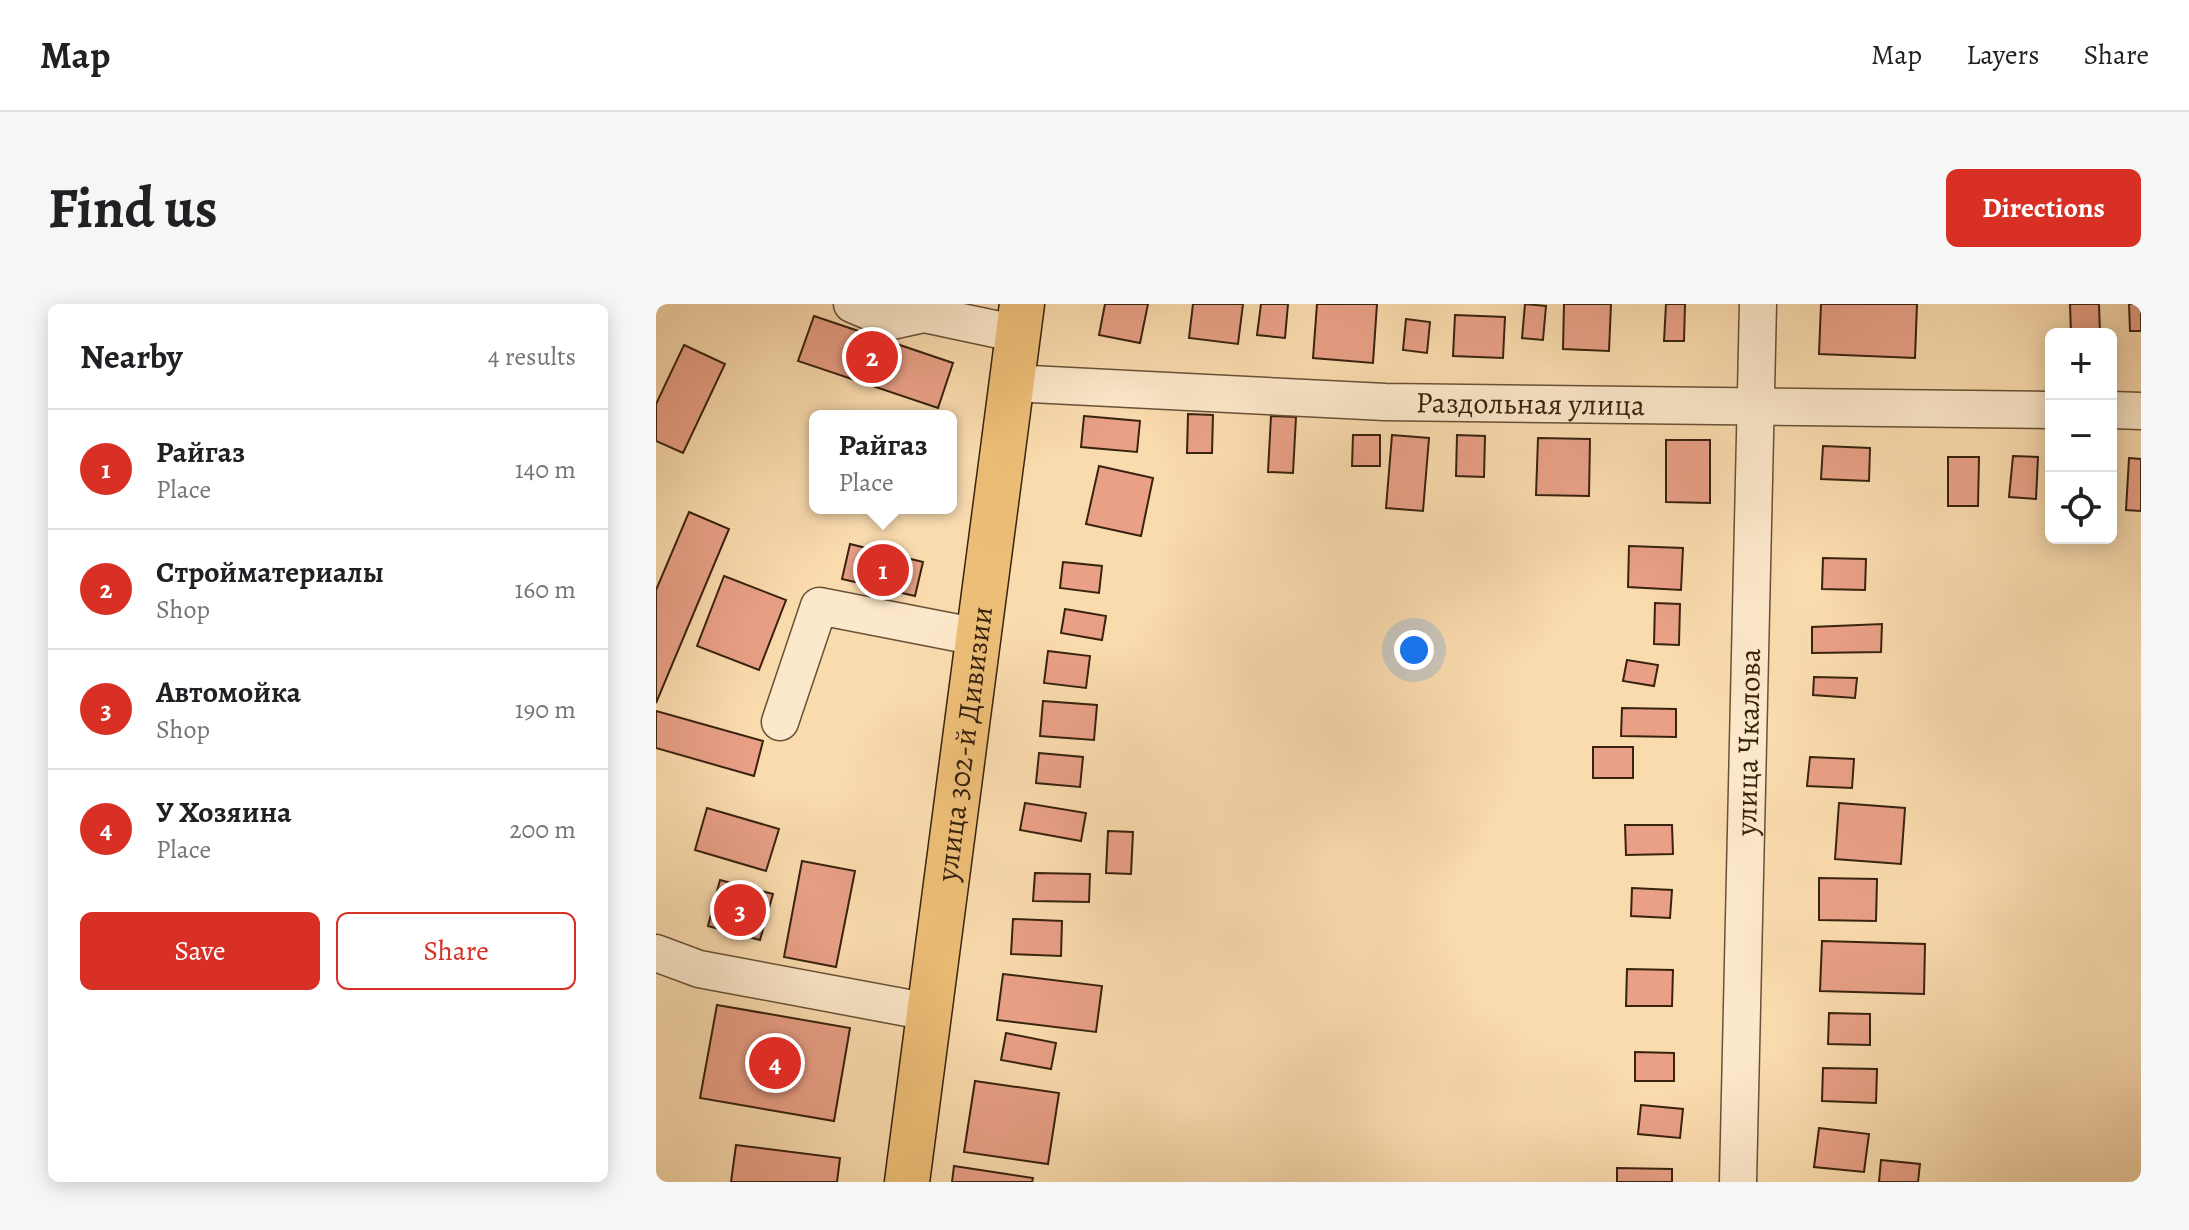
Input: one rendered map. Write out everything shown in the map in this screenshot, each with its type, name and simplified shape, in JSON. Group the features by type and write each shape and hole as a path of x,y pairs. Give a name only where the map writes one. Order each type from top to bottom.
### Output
{"main road":[{"name":"улица 302-й Дивизии","path":"907,1182 1020,319"}],"street":[{"path":"852,304 892,321 924,314 1020,319"},
{"name":"улица Чкалова","path":"1738,1182 1758,304"},
{"name":"Раздольная улица","path":"1011,383 1385,402 2045,410"},
{"path":"2117,410 2141,411"},
{"path":"780,722 819,606 978,637"},
{"path":"656,953 699,969 929,1012"}],"building":[{"path":"1105,304 1148,304 1140,343 1099,335"},
{"path":"1193,304 1243,304 1238,344 1189,338"},
{"path":"1261,304 1288,304 1285,338 1257,335"},
{"path":"1317,304 1377,304 1373,363 1313,358"},
{"path":"1525,304 1546,306 1543,340 1522,338"},
{"path":"1564,304 1611,304 1609,351 1563,349"},
{"path":"1666,304 1685,304 1684,341 1664,341"},
{"path":"1821,304 1917,304 1915,358 1819,354"},
{"path":"2070,304 2099,304 2100,328 2071,328"},
{"path":"2129,304 2141,304 2141,331 2130,331"},
{"path":"1455,315 1505,317 1503,358 1453,356"},
{"path":"814,316 953,363 938,408 798,361"},
{"path":"1406,319 1430,322 1427,353 1403,350"},
{"path":"684,345 725,364 683,453 656,441 656,404"},
{"path":"1188,414 1213,415 1212,453 1187,453"},
{"path":"1084,416 1140,421 1137,452 1081,447"},
{"path":"1271,416 1296,417 1293,473 1268,472"},
{"path":"1353,435 1380,435 1380,466 1352,466"},
{"path":"1392,435 1429,438 1423,511 1386,508"},
{"path":"1457,435 1485,436 1484,477 1456,476"},
{"path":"1538,438 1590,439 1589,496 1536,495"},
{"path":"1666,440 1710,440 1710,503 1666,502"},
{"path":"1823,446 1870,448 1869,481 1821,479"},
{"path":"2013,456 2038,457 2036,499 2009,497"},
{"path":"1948,457 1979,457 1978,506 1948,506"},
{"path":"2129,458 2141,459 2141,511 2126,510"},
{"path":"1099,466 1153,478 1141,536 1086,524"},
{"path":"689,512 729,529 656,703 656,590"},
{"path":"850,544 923,562 915,596 842,579"},
{"path":"1629,546 1683,548 1681,590 1628,587"},
{"path":"1823,558 1866,559 1865,590 1822,589"},
{"path":"1063,562 1102,566 1099,593 1060,588"},
{"path":"724,576 786,600 759,670 697,646"},
{"path":"1655,603 1680,604 1679,645 1654,644"},
{"path":"1065,609 1106,616 1102,640 1061,633"},
{"path":"1882,624 1881,652 1812,653 1812,627"},
{"path":"1048,651 1090,656 1086,688 1044,683"},
{"path":"1627,660 1658,665 1654,686 1623,681"},
{"path":"1814,677 1857,678 1855,698 1813,695"},
{"path":"1043,701 1097,705 1094,740 1040,736"},
{"path":"1622,708 1676,709 1676,737 1621,736"},
{"path":"656,711 763,741 754,776 656,748"},
{"path":"1593,747 1633,747 1633,778 1593,778"},
{"path":"1039,753 1083,757 1080,787 1036,783"},
{"path":"1810,757 1854,759 1852,788 1807,786"},
{"path":"1025,803 1086,813 1081,841 1020,830"},
{"path":"1839,803 1905,808 1901,864 1835,859"},
{"path":"707,808 779,829 766,871 695,850"},
{"path":"1625,825 1672,825 1673,854 1626,855"},
{"path":"1108,831 1133,832 1131,874 1106,873"},
{"path":"802,861 855,871 836,967 784,957"},
{"path":"1035,873 1090,874 1089,902 1033,901"},
{"path":"1819,878 1877,879 1876,921 1819,920"},
{"path":"720,880 773,894 760,940 708,926"},
{"path":"1632,888 1672,890 1670,918 1631,916"},
{"path":"1013,919 1062,921 1061,956 1011,954"},
{"path":"1822,941 1925,944 1924,994 1820,991"},
{"path":"1627,969 1673,970 1672,1006 1626,1006"},
{"path":"1003,974 1102,986 1096,1032 997,1020"},
{"path":"717,1005 850,1028 834,1121 700,1098"},
{"path":"1829,1013 1870,1014 1870,1045 1828,1044"},
{"path":"1006,1033 1056,1043 1051,1069 1001,1060"},
{"path":"1635,1052 1674,1053 1674,1081 1635,1081"},
{"path":"1823,1068 1877,1069 1876,1103 1822,1101"},
{"path":"975,1081 1059,1093 1048,1164 964,1152"},
{"path":"1641,1105 1683,1109 1680,1138 1638,1134"},
{"path":"1819,1128 1869,1134 1864,1172 1814,1167"},
{"path":"736,1145 840,1158 837,1182 731,1182"},
{"path":"1881,1160 1920,1164 1918,1182 1879,1182"},
{"path":"954,1166 1033,1178 1032,1182 952,1182"},
{"path":"1617,1168 1672,1169 1672,1182 1617,1182"}],"place":[{"name":"Стройматериалы","path":"872,357"},
{"name":"Райгаз","path":"883,570"},
{"name":"Автомойка","path":"740,910"},
{"name":"У Хозяина","path":"775,1063"}]}
